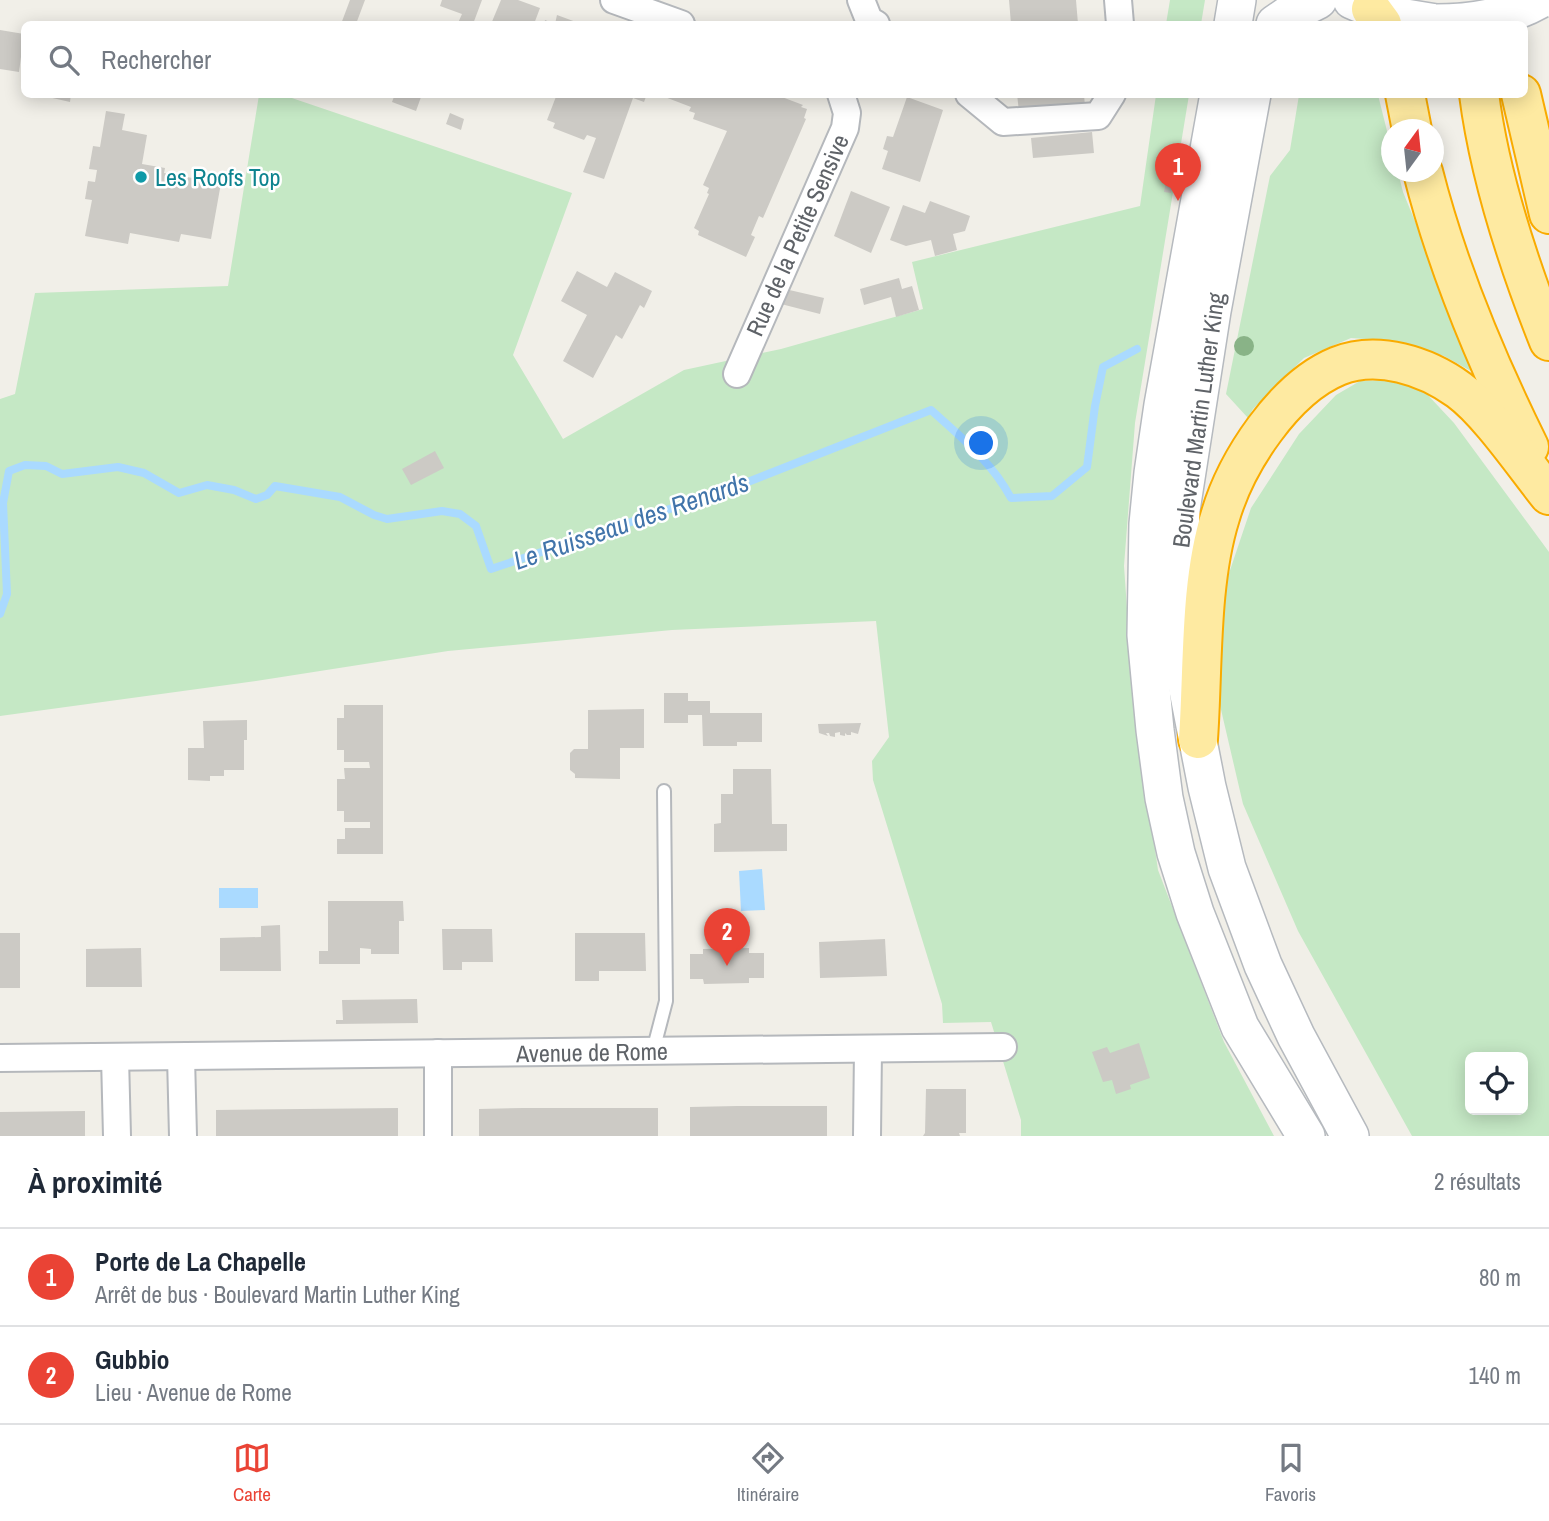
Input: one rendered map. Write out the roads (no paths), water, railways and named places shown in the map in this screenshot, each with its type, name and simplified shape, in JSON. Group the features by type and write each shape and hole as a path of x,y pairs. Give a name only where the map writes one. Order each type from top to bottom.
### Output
{"highway":[{"path":"1455,21 1467,0"},
{"path":"1508,0 1511,21"},
{"path":"1406,98 1410,119"},
{"path":"1480,98 1496,177 1512,235 1549,341"},
{"path":"1522,98 1549,214"},
{"path":"1426,182 1481,344 1549,488"},
{"path":"1198,739 1205,592 1220,516 1234,481 1256,442 1276,415 1314,380 1339,366 1385,360 1413,366 1435,375 1461,391 1485,416 1549,495"}],"main road":[{"path":"1234,21 1237,0"},
{"path":"1279,21 1318,0"},
{"path":"1473,21 1518,10 1539,0"},
{"path":"1368,11 1423,21"},
{"name":"Boulevard Martin Luther King","path":"1218,98 1153,473 1147,524 1146,635 1164,798 1176,853 1195,914 1240,1027 1306,1136"},
{"name":"Boulevard Martin Luther King","path":"1251,98 1212,311 1181,510 1178,588 1182,659 1224,857 1263,965 1296,1036 1350,1136"}],"street":[{"path":"614,0 673,21"},
{"path":"861,0 871,21"},
{"path":"1118,0 1120,21"},
{"name":"Rue de la Petite Sensive","path":"737,374 845,128 847,113 842,98"},
{"path":"974,98 1003,122 1098,116 1109,98"},
{"name":"Avenue de Rome","path":"0,1058 1003,1047"},
{"path":"867,1136 868,1049"},
{"path":"438,1053 438,1136"},
{"path":"116,1057 117,1136"},
{"path":"181,1057 183,1136"}],"lane":[{"path":"653,1051 666,1001 664,791"}],"water":[{"path":"762,869 765,910 741,911 739,871"},
{"path":"219,888 258,888 258,908 219,908"}],"waterway":[{"name":"Le Ruisseau des Renards","path":"0,614 7,594 3,503 9,471 25,465 46,466 62,474 118,467 144,473 179,493 207,485 234,490 256,499 267,495 275,486 340,497 387,519 442,511 460,514 476,526 491,569 735,487 931,410 985,461 1011,498 1052,496 1087,467 1103,367 1137,349"}],"place":[{"name":"Les Roofs Top","path":"141,177"},
{"name":"Porte de La Chapelle","path":"1178,201"},
{"name":"Gubbio","path":"727,966"}]}
